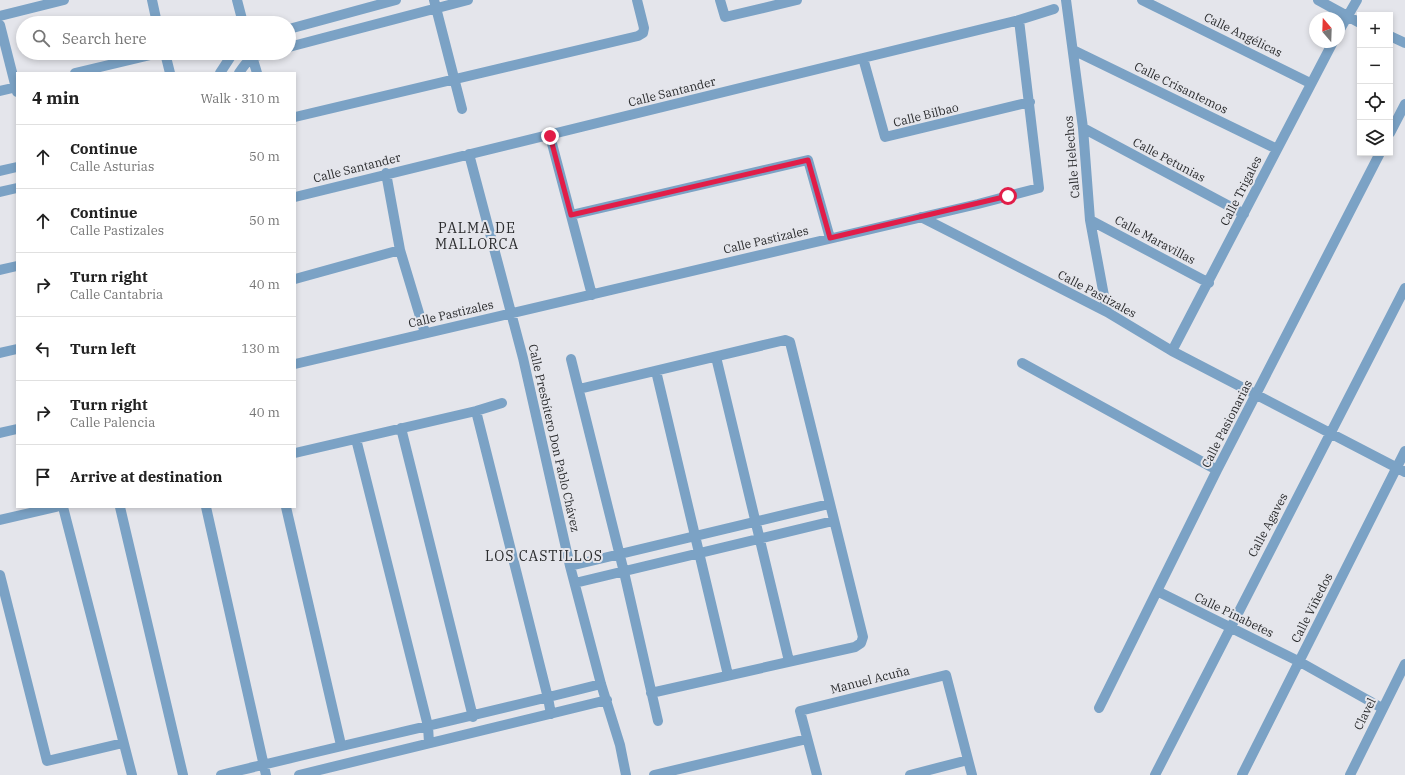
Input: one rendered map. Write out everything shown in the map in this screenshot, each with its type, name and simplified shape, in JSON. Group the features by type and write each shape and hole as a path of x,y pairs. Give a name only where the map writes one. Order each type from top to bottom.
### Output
{"street":[{"path":"0,16 64,0"},
{"path":"152,0 155,16"},
{"path":"237,0 241,16"},
{"path":"296,27 396,0"},
{"path":"296,45 435,4 468,0"},
{"path":"296,117 454,78 638,36 643,33 644,28 637,0"},
{"path":"720,0 725,17 797,0"},
{"name":"Calle Helechos","path":"1066,0 1083,128 1090,220 1107,312"},
{"name":"Calle Angélicas","path":"1142,0 1310,83"},
{"path":"1318,0 1357,22"},
{"path":"1345,20 1357,0"},
{"path":"435,4 462,108"},
{"name":"Calle Santander","path":"296,197 386,173 550,136 1019,20 1054,9"},
{"path":"921,217 1038,188 1030,102 1019,20"},
{"path":"0,25 16,85"},
{"path":"1393,37 1405,43"},
{"name":"Calle Trigales","path":"1172,351 1209,283 1310,83 1330,48"},
{"name":"Calle Crisantemos","path":"1073,50 1277,149"},
{"name":"Calle Bilbao","path":"863,58 885,137 1030,102"},
{"path":"79,72 130,60"},
{"path":"167,60 170,72"},
{"path":"221,72 228,60"},
{"path":"240,72 247,60"},
{"path":"253,60 257,72"},
{"path":"0,91 16,89"},
{"path":"1393,127 1405,104"},
{"name":"Calle Petunias","path":"1083,128 1244,214"},
{"path":"550,136 592,295"},
{"name":"Calle Presbítero Don Pablo Chávez","path":"469,154 511,313 570,566 601,684 620,745 626,775"},
{"name":"Calle Pasionarias","path":"1099,708 1217,470 1378,156"},
{"path":"571,215 808,160 830,238"},
{"path":"0,171 16,167"},
{"path":"386,173 400,250 425,333"},
{"path":"0,192 16,188"},
{"name":"Calle Pastizales","path":"296,364 921,217 1107,312 1172,351 1401,470"},
{"name":"Calle Maravillas","path":"1090,220 1209,283"},
{"path":"296,279 400,250"},
{"path":"0,270 16,266"},
{"name":"Calle Agaves","path":"1155,775 1405,288"},
{"path":"579,388 785,340 790,342 833,521 863,637 862,643 855,647 651,693"},
{"path":"0,353 16,348"},
{"path":"716,357 789,661"},
{"path":"571,359 620,555 658,721"},
{"path":"1022,363 1217,470"},
{"path":"656,370 728,675"},
{"path":"296,453 476,411 502,403"},
{"path":"476,411 551,714"},
{"path":"401,428 473,717"},
{"path":"0,433 16,429"},
{"path":"356,439 428,726 429,743"},
{"name":"Calle Viñedos","path":"1242,775 1401,470 1405,452"},
{"path":"570,566 756,523 829,504"},
{"path":"0,520 52,508"},
{"path":"63,508 132,775"},
{"path":"120,508 183,775"},
{"path":"206,508 266,775"},
{"path":"286,508 341,746"},
{"path":"575,583 833,521"},
{"path":"0,575 47,761 123,743"},
{"name":"Calle Pinabetes","path":"1157,591 1300,662 1382,708"},
{"name":"Clavel","path":"1350,775 1405,664"},
{"name":"Manuel Acuña","path":"807,739 800,711 946,675 968,760"},
{"path":"221,775 341,746 473,717 601,684"},
{"path":"299,775 607,700"},
{"path":"654,775 807,739 817,775"},
{"path":"910,775 968,760 972,775"}],"district":[{"name":"PALMA DE MALLORCA","path":"477,236"},
{"name":"LOS CASTILLOS","path":"544,556"}],"route":[{"path":"550,136 571,215 808,160 830,238 1008,196"}]}
